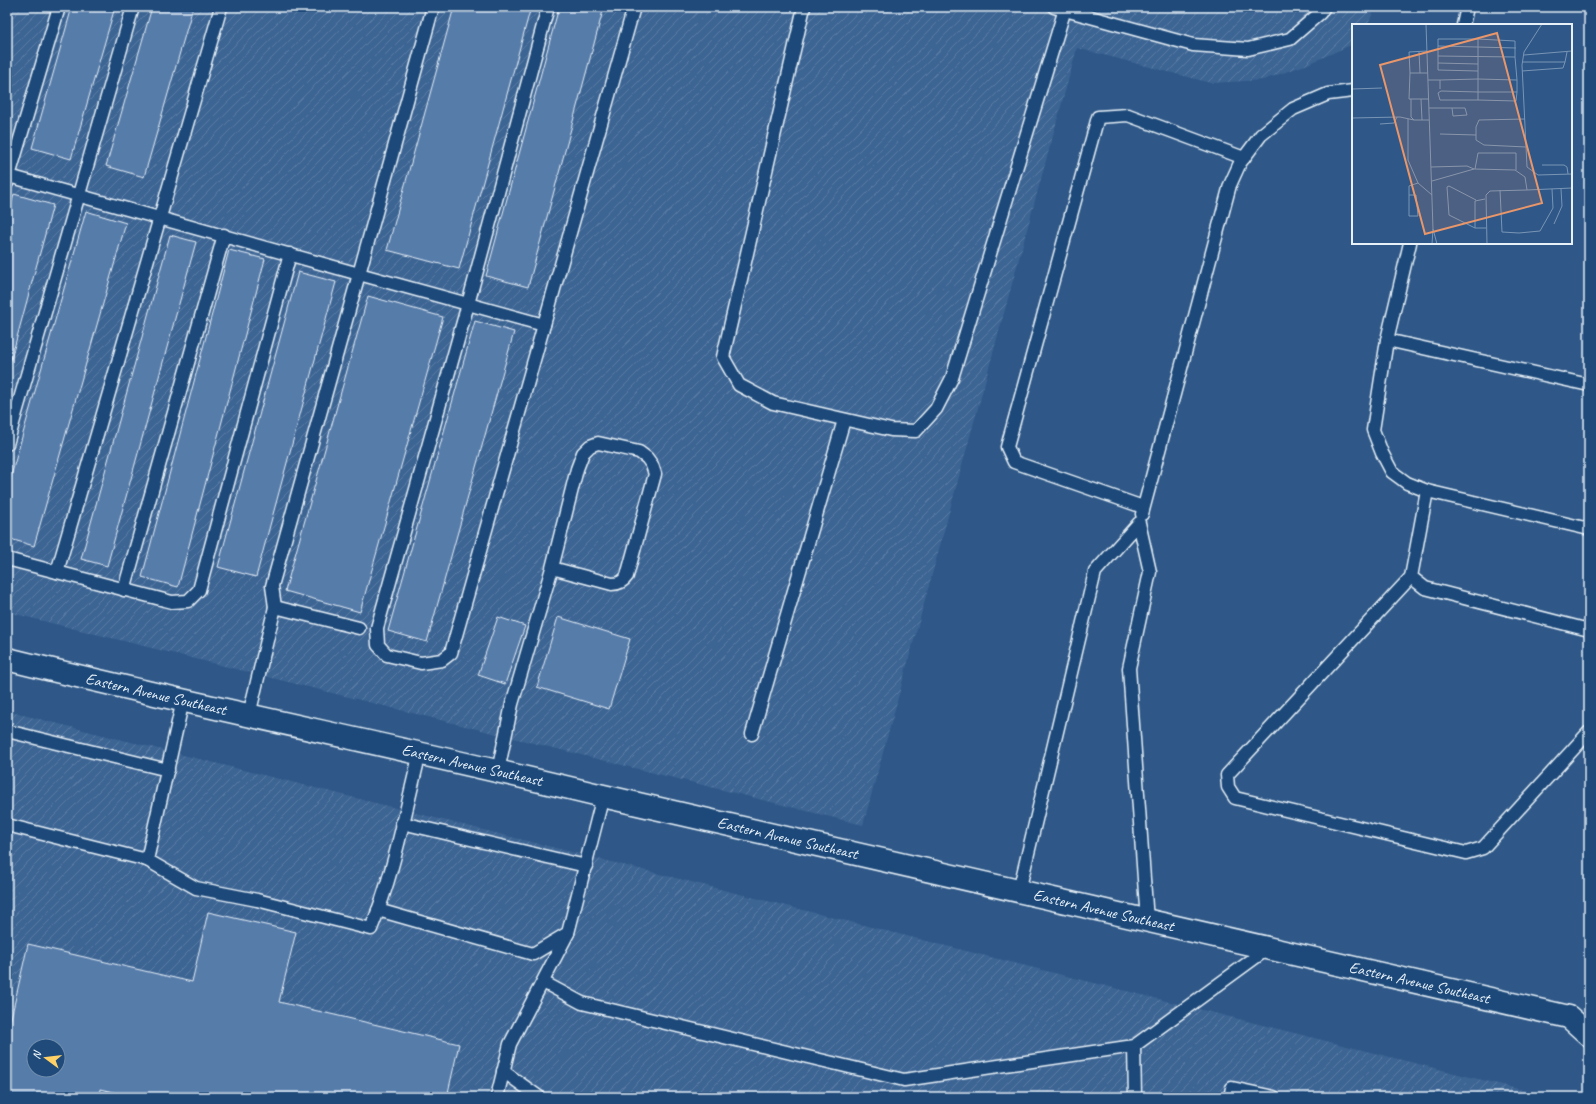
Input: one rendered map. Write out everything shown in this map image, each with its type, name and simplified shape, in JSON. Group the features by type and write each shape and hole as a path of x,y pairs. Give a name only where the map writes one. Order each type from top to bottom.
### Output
{"main road":[{"name":"Eastern Avenue Southeast","path":"7,659 108,684 420,753 1267,949 1569,1017 1589,1035"},
{"path":"1569,1017 1589,1010"}],"lane":[{"path":"59,7 8,179 78,195 159,217 544,325"},
{"path":"7,444 133,7"},
{"path":"58,572 159,217 221,7"},
{"path":"249,715 275,607 272,586 433,7"},
{"path":"548,7 468,304 377,628 378,645 387,655 421,663 442,660 451,653 634,7"},
{"path":"804,7 723,357 739,385 773,403 891,430 916,431 936,409 952,378 1059,8 1193,45 1248,49 1290,38 1320,13 1324,7"},
{"path":"1463,24 1467,7"},
{"path":"1147,921 1129,668 1150,572 1139,523 1230,185 1240,163 1261,135 1293,109 1328,94 1352,91"},
{"path":"1143,507 1014,462 1007,447 1098,117 1128,116 1244,158"},
{"path":"124,590 224,235"},
{"path":"1410,244 1386,340 1373,430 1382,453 1392,472 1407,483 1427,491 1589,529"},
{"path":"7,559 172,602 188,601 200,590 290,254"},
{"path":"1386,340 1589,385"},
{"path":"752,734 844,420"},
{"path":"498,771 512,704 552,568 577,469 583,453 590,446 598,443 639,452 647,458 652,465 654,474 627,576 624,581 619,584 612,584 552,568"},
{"path":"1427,491 1411,577 1227,775 1228,787 1235,798 1466,853 1483,848 1589,732"},
{"path":"1019,891 1095,572 1139,523"},
{"path":"1411,577 1424,588 1589,630"},
{"path":"275,607 359,628"},
{"path":"147,860 183,700"},
{"path":"7,731 168,770"},
{"path":"7,825 147,860 196,888 257,900 371,929 392,866 420,753"},
{"path":"497,1097 510,1044 568,933 603,796"},
{"path":"402,823 586,866"},
{"path":"378,910 533,954 568,933"},
{"path":"543,982 582,1003 904,1080 1134,1046 1267,949"},
{"path":"1134,1046 1135,1097"},
{"path":"503,1071 539,1097"},
{"path":"1230,1097 1232,1088 1274,1097"}],"shaded area":[{"path":"7,7 1375,7 1368,24 1352,24 1352,44 1308,64 1263,80 1211,83 1077,48 863,825 7,612"},
{"path":"7,711 1550,1097 7,1097"}],"building":[{"path":"72,7 115,7 71,159 32,148"},
{"path":"152,7 193,7 144,177 106,166"},
{"path":"454,7 531,7 459,269 387,250"},
{"path":"559,7 604,7 528,287 486,276"},
{"path":"14,194 53,205 7,374 7,219"},
{"path":"86,211 126,223 34,546 7,538 7,490"},
{"path":"170,235 196,242 107,566 81,559"},
{"path":"229,250 265,259 178,587 142,577"},
{"path":"298,272 336,282 256,577 218,567"},
{"path":"368,296 443,317 360,612 285,591"},
{"path":"475,321 514,332 427,642 388,631"},
{"path":"498,617 525,626 505,684 478,675"},
{"path":"558,617 630,639 609,709 537,687"},
{"path":"208,912 296,932 279,1002 459,1044 447,1097 134,1097 100,1089 99,1097 7,1097 7,1036 28,944 192,982"},
{"path":"588,1094 600,1097 588,1097"}]}
